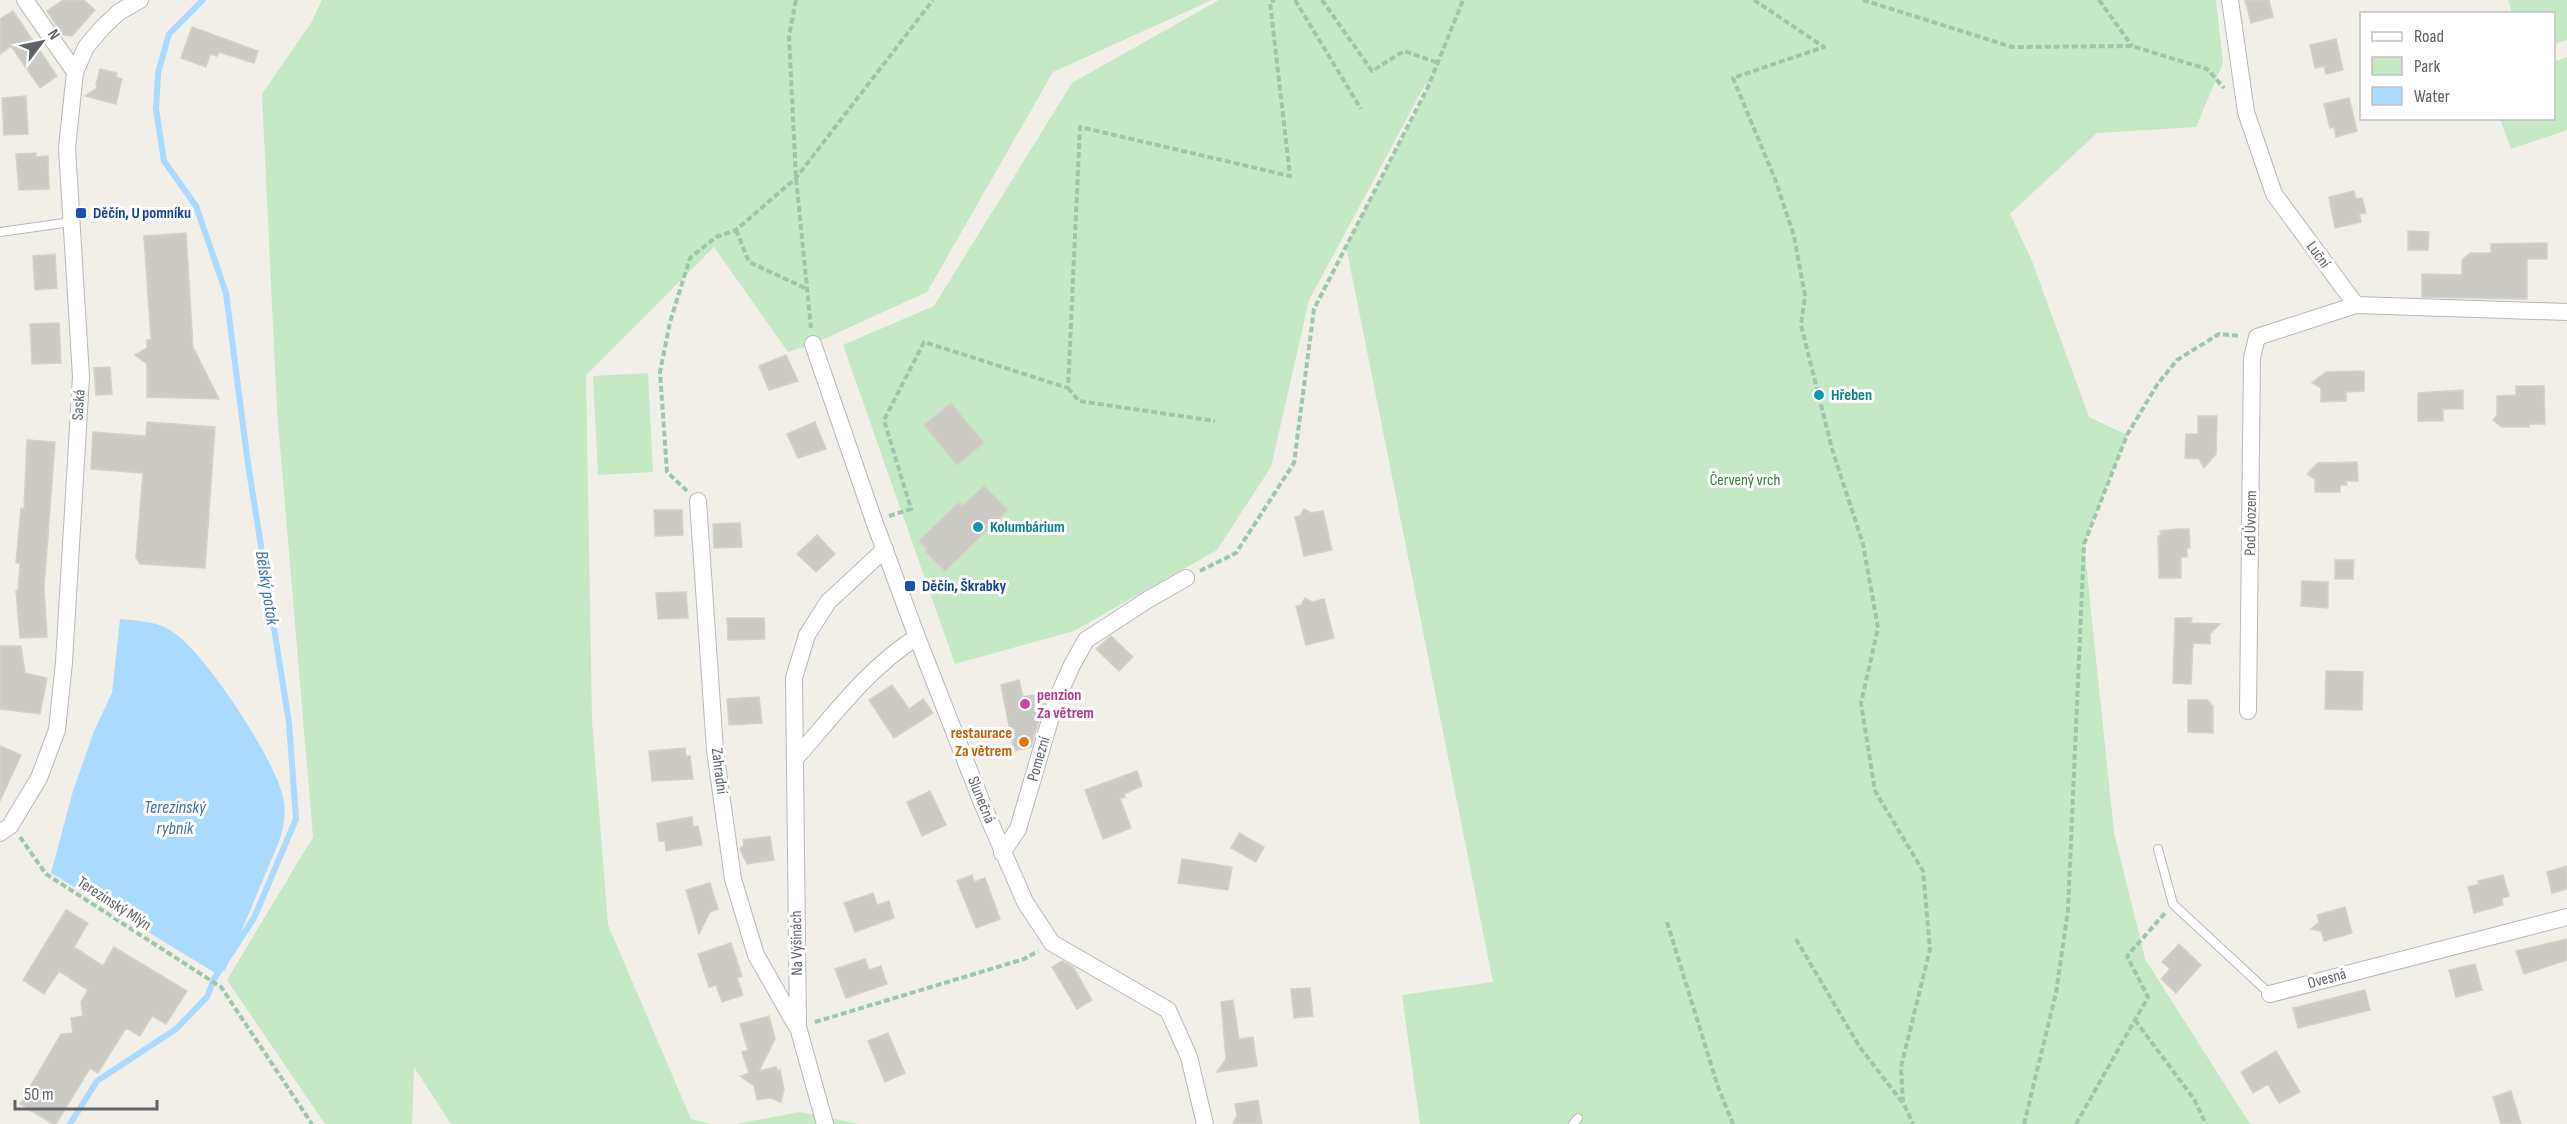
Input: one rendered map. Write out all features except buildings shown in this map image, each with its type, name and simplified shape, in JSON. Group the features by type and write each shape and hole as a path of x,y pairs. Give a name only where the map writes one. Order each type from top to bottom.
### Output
{"street":[{"path":"25,0 75,72"},
{"name":"Saská","path":"3,826 39,778 57,730 64,662 81,377 66,148 75,72 86,47 102,28 119,12 140,0"},
{"name":"Luční","path":"2230,0 2246,112 2274,194 2356,305"},
{"path":"2257,337 2356,305 2567,312"},
{"name":"Pod Úvozem","path":"2248,711 2253,358 2257,337"},
{"name":"Slunečná","path":"813,344 874,521 917,636 1002,853 1024,902 1052,943 1168,1010 1189,1057 1205,1124"},
{"name":"Zahradní","path":"698,501 715,750 734,879 756,955 798,1027"},
{"name":"Na Výšinách","path":"823,1120 798,1027 794,678 807,635 828,602 885,549"},
{"name":"Pomezní","path":"1002,853 1018,829 1055,704 1086,640 1186,578"},
{"path":"795,759 858,688 897,650 917,636"},
{"name":"Ovesná","path":"2270,994 2567,917"}],"lane":[{"path":"0,232 71,222"},
{"path":"2158,849 2173,904"},
{"name":"Ovesná","path":"2173,904 2270,994"}],"path":[{"path":"796,0 789,36 796,178 813,344"},
{"path":"698,501 667,472 660,372 670,321 690,258 716,237 736,231 796,178 933,0"},
{"path":"1068,388 1080,128 1290,176 1270,3 1275,0"},
{"path":"1295,0 1361,109"},
{"path":"1322,0 1372,71 1404,51 1438,63"},
{"path":"1186,578 1236,553 1294,463 1314,309 1428,87 1463,0"},
{"path":"1754,0 1824,47 1733,78 1775,179 1794,236 1805,296 1802,325 1832,449 1863,544 1878,628 1861,703 1875,791 1923,871 1930,949 1902,1067 1903,1102"},
{"path":"1863,0 2012,47 2132,46 2207,69 2246,112"},
{"path":"2099,0 2132,46"},
{"path":"736,231 749,262 807,289"},
{"path":"2024,1124 2056,993 2067,910 2084,544 2127,435 2176,360 2219,334 2257,337"},
{"path":"874,521 911,509 884,420 924,342 1068,388 1079,401 1215,421"},
{"name":"Terezínský Mlýn","path":"3,826 23,839 46,874 221,987 312,1124"},
{"path":"2076,1124 2148,997 2127,956 2173,904"},
{"path":"1667,922 1718,1087 1733,1124"},
{"path":"1796,939 1859,1046 1903,1102 1913,1124"},
{"path":"798,1027 1024,959 1052,943"},
{"path":"2135,1020 2193,1099 2206,1124"}],"green space":[{"path":"322,0 1212,0 1053,72 927,292 813,344 788,352 714,247 586,375 592,721 608,925 691,1119 711,1124 451,1124 414,1067 412,1124 325,1124 227,980 313,837 277,410 262,94 311,23"},
{"name":"Červený vrch","path":"1219,0 2216,0 2223,63 2196,127 2097,133 2010,214 2032,261 2089,417 2127,435 2084,544 2114,832 2145,959 2250,1124 1420,1124 1402,995 1493,982 1346,246 1428,88 1426,83 1309,300 1271,467 1217,550 1074,631 955,664 843,345 934,306 1072,83"},
{"path":"2508,0 2567,0 2567,40 2555,44 2555,12 2512,12"},
{"path":"2567,57 2567,130 2511,149 2500,120 2555,120 2555,62"},
{"path":"648,373 653,472 598,475 593,376"},
{"path":"800,1112 859,1124 736,1124"}],"water":[{"name":"Terezínský rybník","path":"120,619 160,626 173,632 187,644 235,705 264,752 283,796 285,814 280,839 225,970 217,974 51,873 73,791 94,731 112,693"}],"waterway":[{"name":"Bělský potok","path":"70,1124 97,1081 176,1029 207,997 214,979 254,918 296,819 289,723 248,464 226,293 196,206 164,161 156,109 158,73 169,34 203,0"}],"place":[{"name":"Děčín, U pomníku","path":"81,213"},
{"name":"Hřeben","path":"1819,395"},
{"name":"Kolumbárium","path":"978,527"},
{"name":"Děčín, Škrabky","path":"910,586"},
{"name":"penzion Za větrem","path":"1025,704"},
{"name":"restaurace Za větrem","path":"1024,742"}]}
